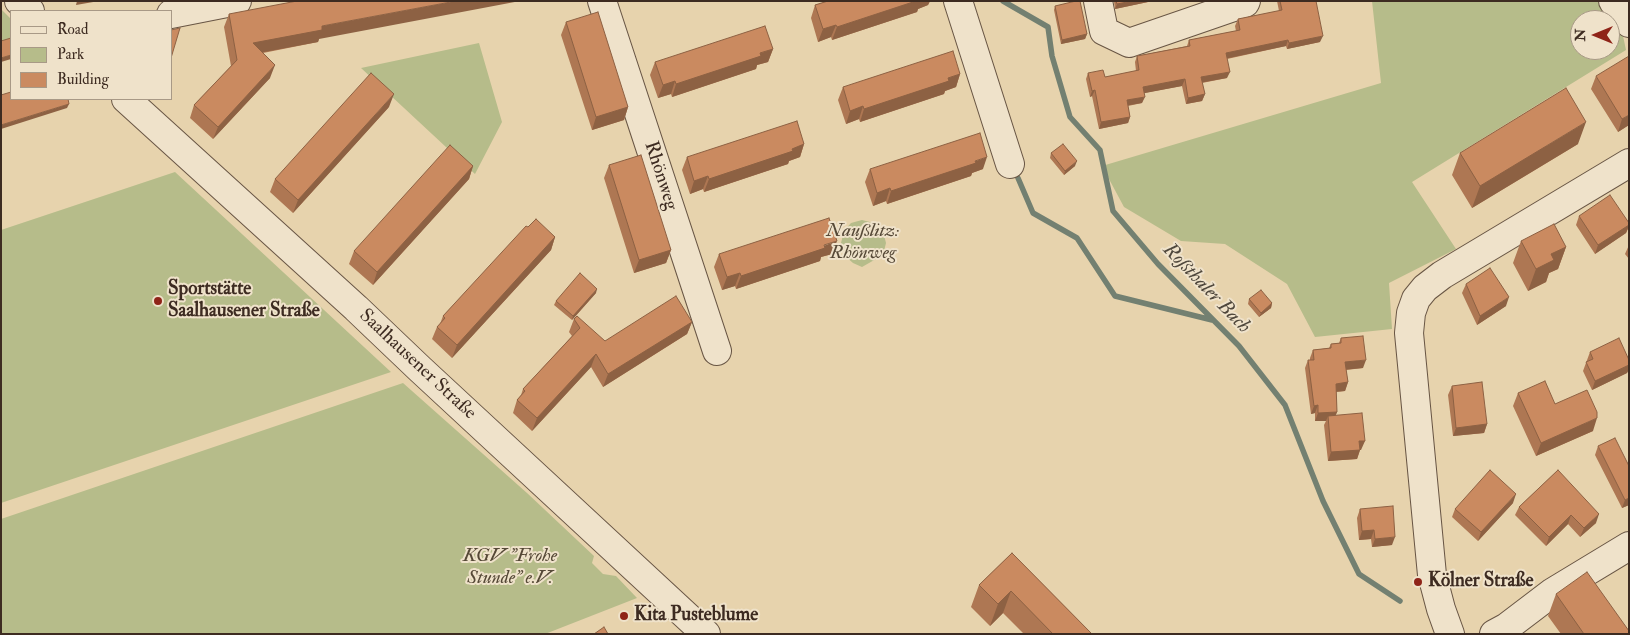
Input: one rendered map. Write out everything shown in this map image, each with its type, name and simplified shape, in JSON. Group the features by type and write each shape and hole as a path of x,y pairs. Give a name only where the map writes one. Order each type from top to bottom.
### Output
{"street":[{"path":"20,1 29,10"},
{"path":"172,14 237,1"},
{"name":"Rhönweg","path":"602,1 717,351"},
{"path":"958,1 1010,164"},
{"path":"1098,1 1104,31 1129,43 1245,3 1246,1"},
{"path":"1612,1 1629,23"},
{"name":"Saalhausener Straße","path":"127,100 356,308 706,634"},
{"path":"1450,634 1432,575 1409,333 1411,313 1416,299 1425,288 1442,275 1629,163"},
{"path":"1494,634 1507,627 1560,588 1629,546"}],"green space":[{"path":"1372,1 1621,1 1617,10 1570,10 1570,60 1610,60 1412,182 1456,249 1389,283 1392,329 1315,337 1287,284 1225,244 1181,241 1124,207 1102,166 1381,83"},
{"path":"1,9 10,18 10,40 1,43"},
{"path":"1620,22 1626,50 1620,54"},
{"path":"479,43 502,122 475,174 361,68"},
{"name":"Sportstätte Saalhausener Straße","path":"175,172 391,372 1,503 1,230"},
{"name":"Naußlitz: Rhönweg","path":"862,220 874,223 883,231 886,243 883,255 862,267 853,263 844,255 841,243 844,231 851,223"},
{"name":"KGV \"Frohe Stunde\" e.V.","path":"403,383 527,493 594,556 592,563 603,574 616,576 637,598 545,634 1,634 1,519"}],"building":[{"path":"297,1 456,1 322,26 322,30 253,43 275,65 218,127 194,105 237,60 229,14"},
{"path":"828,1 916,1 837,27 836,25 823,29 815,5"},
{"path":"1080,1 1087,34 1062,40 1055,6"},
{"path":"1116,1 1132,1 1117,4"},
{"path":"1280,1 1316,1 1323,36 1289,43 1288,40 1226,53 1230,72 1201,77 1205,94 1188,98 1185,79 1143,87 1145,97 1127,100 1130,117 1101,122 1095,90 1092,91 1088,73 1103,70 1105,77 1139,70 1137,56 1190,46 1189,40 1240,30 1238,19 1282,10"},
{"path":"598,12 628,107 596,117 566,22"},
{"path":"765,26 773,49 760,53 761,56 676,84 675,81 663,85 655,62"},
{"path":"180,28 172,55 172,30"},
{"path":"10,38 10,55 1,58 1,41"},
{"path":"953,51 960,74 948,78 949,81 864,109 863,106 850,111 843,87"},
{"path":"1629,56 1629,115 1622,119 1596,76"},
{"path":"371,73 394,94 298,200 275,179"},
{"path":"1566,88 1586,122 1480,186 1460,153"},
{"path":"10,92 10,100 68,100 69,104 1,125 1,95"},
{"path":"797,121 804,144 792,149 793,151 709,179 708,176 694,181 687,157"},
{"path":"980,133 987,157 975,161 976,163 891,191 890,188 877,193 870,169"},
{"path":"1063,144 1077,161 1065,171 1051,153"},
{"path":"450,145 473,166 377,272 354,251"},
{"path":"641,155 671,250 639,260 609,165"},
{"path":"1610,195 1629,225 1598,245 1579,216"},
{"path":"829,218 837,241 824,245 825,248 741,276 740,273 727,277 719,254"},
{"path":"536,219 555,237 457,345 437,327 445,318 443,316 526,226 528,227"},
{"path":"1554,224 1566,247 1551,254 1554,260 1536,269 1521,241"},
{"path":"1490,268 1509,297 1480,316 1466,284"},
{"path":"580,273 597,289 573,316 556,301"},
{"path":"1261,290 1272,303 1261,313 1249,299"},
{"path":"676,296 692,322 608,374 596,354 537,418 517,400 525,391 523,389 580,328 574,319 577,316 605,341"},
{"path":"1363,336 1366,360 1345,362 1348,382 1336,384 1337,412 1318,413 1318,405 1314,406 1308,360 1314,360 1313,350 1331,348 1331,344 1341,343 1341,338"},
{"path":"1619,338 1629,360 1629,365 1595,381 1586,362 1593,359 1590,352"},
{"path":"1545,381 1555,404 1587,390 1597,412 1597,418 1541,443 1518,393"},
{"path":"1482,382 1487,424 1456,428 1452,386"},
{"path":"1362,413 1365,441 1359,441 1360,450 1331,452 1328,416"},
{"path":"1615,438 1629,466 1629,498 1625,500 1598,446"},
{"path":"1490,470 1516,494 1481,532 1455,509"},
{"path":"1558,470 1599,514 1584,528 1571,515 1549,537 1519,507"},
{"path":"1393,506 1395,537 1375,539 1374,530 1362,531 1360,509"},
{"path":"1012,553 1092,634 1053,634 1011,591 998,604 979,585"},
{"path":"1587,572 1629,631 1629,634 1584,634 1556,594"},
{"path":"604,627 608,634 594,634"}],"waterway":[{"name":"Roßthaler Bach","path":"1003,1 1048,27 1052,56 1070,117 1100,150 1113,211 1158,264 1239,346 1285,405 1323,501 1359,574 1400,601"},
{"path":"1018,178 1033,213 1077,238 1115,296 1212,320"}],"place":[{"name":"Sportstätte Saalhausener Straße","path":"158,301"},
{"name":"Kölner Straße","path":"1418,582"},
{"name":"Kita Pusteblume","path":"624,616"}]}
